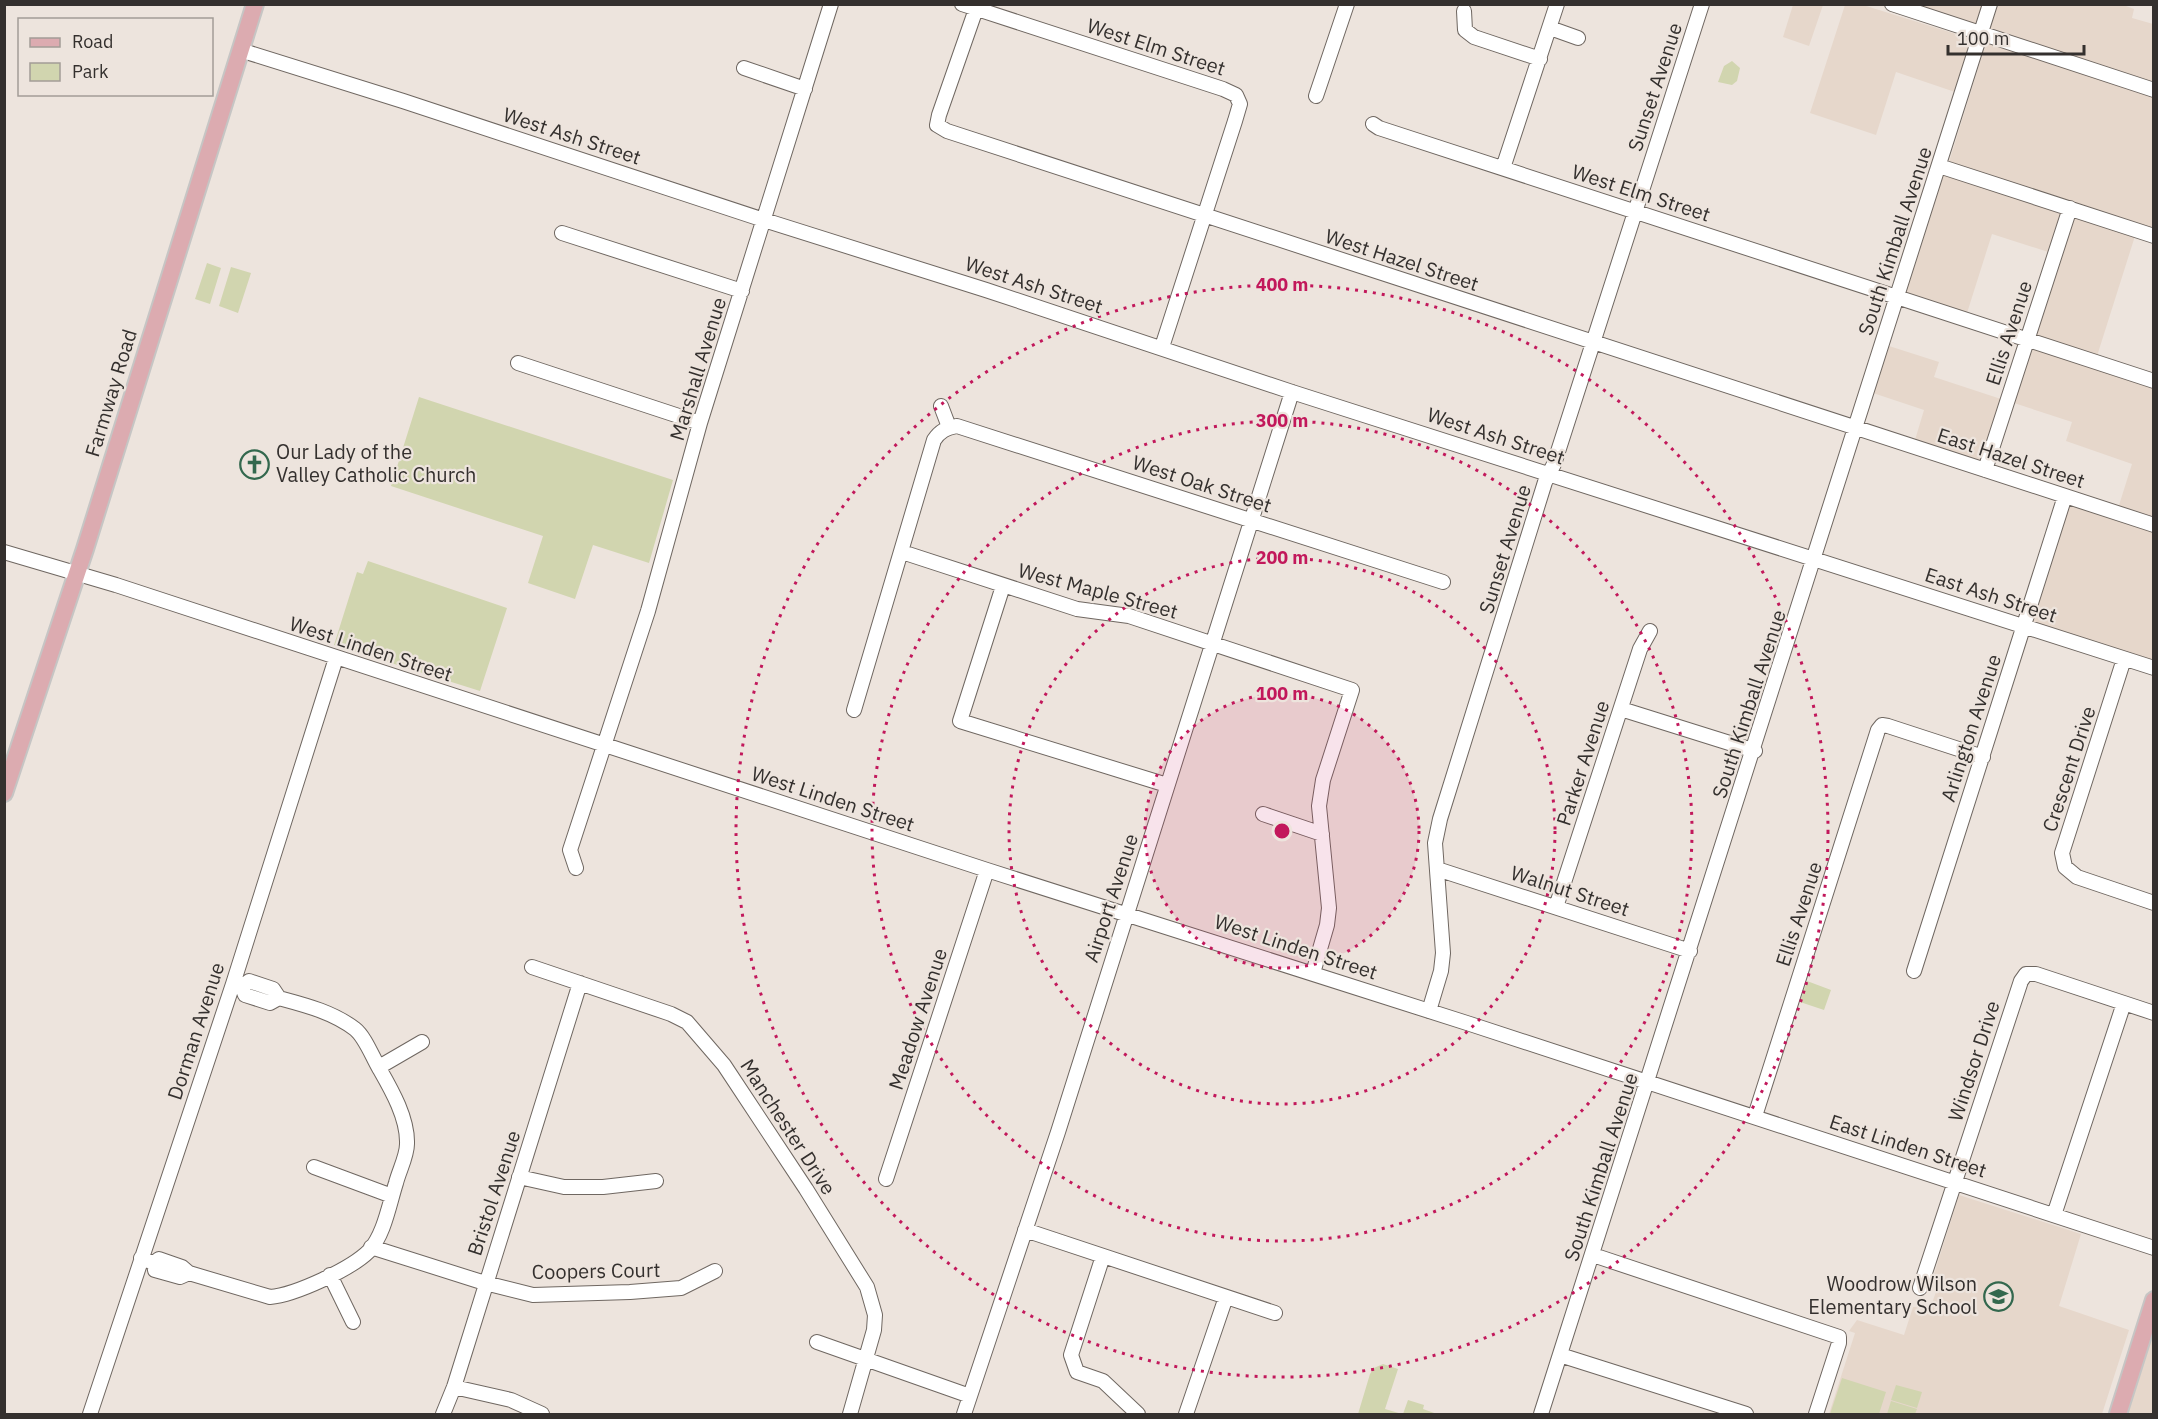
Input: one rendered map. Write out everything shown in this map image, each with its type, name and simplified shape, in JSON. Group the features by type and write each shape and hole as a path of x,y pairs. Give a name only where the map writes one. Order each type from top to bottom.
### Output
{"main road":[{"name":"Farmway Road","path":"4,793 77,573 255,4"},
{"path":"2118,1414 2154,1300"}],"street":[{"name":"Marshall Avenue","path":"576,868 570,850 648,612 700,423 831,4"},
{"name":"West Elm Street","path":"962,4 1236,95 1240,104 1238,113 1204,216"},
{"path":"1316,96 1347,4"},
{"path":"1503,168 1557,4"},
{"name":"Sunset Avenue","path":"1429,1011 1441,971 1443,953 1436,843 1440,819 1542,493 1702,4"},
{"path":"1892,4 2154,90"},
{"name":"South Kimball Avenue","path":"1541,1414 1650,1082 1990,4"},
{"name":"West Hazel Street","path":"976,9 939,116 938,125 947,131 1857,428"},
{"path":"1464,11 1465,30 1474,38 1540,59"},
{"path":"1550,28 1578,38"},
{"name":"West Ash Street","path":"240,50 1816,560"},
{"path":"744,68 805,89"},
{"name":"West Elm Street","path":"1373,124 1378,128 2154,381"},
{"path":"1939,166 2154,236"},
{"name":"Ellis Avenue","path":"1985,470 2070,208"},
{"path":"1161,347 1204,216"},
{"path":"562,233 742,291"},
{"path":"518,363 700,423"},
{"name":"Airport Avenue","path":"964,1414 1127,914 1292,392"},
{"path":"854,710 934,440 942,430 949,427 941,406"},
{"name":"West Oak Street","path":"949,427 957,426 1443,582"},
{"name":"East Hazel Street","path":"1857,428 2154,525"},
{"name":"Arlington Avenue","path":"1914,970 2065,496"},
{"name":"West Linden Street","path":"4,552 77,573 987,870 1650,1082"},
{"name":"West Maple Street","path":"902,552 1077,609 1129,616 1352,690 1323,780 1319,806 1322,834"},
{"name":"East Ash Street","path":"1816,560 2154,668"},
{"path":"1003,586 960,722 1167,785"},
{"name":"Parker Avenue","path":"1556,907 1640,649 1650,631"},
{"name":"Dorman Avenue","path":"90,1414 148,1260 237,985 336,658"},
{"name":"Crescent Drive","path":"2124,659 2062,853 2065,867 2077,877 2154,903"},
{"path":"1621,709 1755,751"},
{"name":"Ellis Avenue","path":"1755,1116 1878,730 1882,725 1983,757"},
{"path":"1263,814 1322,834 1329,908 1327,925 1313,973"},
{"name":"Walnut Street","path":"1437,868 1690,951"},
{"name":"Meadow Avenue","path":"886,1179 987,870"},
{"name":"Manchester Drive","path":"532,967 671,1014 687,1022 724,1065 867,1287 875,1315 874,1330 850,1414"},
{"name":"Windsor Drive","path":"1920,1288 2021,981 2026,974 2036,974 2154,1013"},
{"name":"Bristol Avenue","path":"443,1414 454,1387 580,983"},
{"path":"148,1260 155,1270 172,1275 180,1277 189,1273 270,1296 281,1296 298,1291 330,1275 369,1251 381,1229 392,1196 407,1145 405,1124 388,1084 357,1030 312,1007 279,998 270,1003 245,995 237,985"},
{"path":"2054,1215 2124,1003"},
{"path":"379,1067 423,1042"},
{"name":"East Linden Street","path":"1650,1082 2154,1248"},
{"path":"314,1167 392,1196"},
{"path":"519,1177 564,1187 603,1188 656,1181"},
{"path":"1025,1230 1275,1313"},
{"name":"Coopers Court","path":"371,1247 485,1283 533,1294 630,1292 681,1288 715,1271"},
{"path":"1593,1255 1839,1337 1816,1414"},
{"path":"1103,1256 1071,1354 1077,1372 1103,1381 1138,1414"},
{"path":"330,1275 353,1322"},
{"path":"1186,1414 1226,1297"},
{"path":"817,1342 970,1396"},
{"path":"1560,1355 1746,1414"},
{"path":"454,1387 511,1400 543,1414"}],"shaded area":[{"path":"1793,5 1823,5 1809,46 1783,37"},
{"path":"1845,5 1863,5 1972,39 1955,92 1896,72 1876,135 1810,113"},
{"path":"1914,5 1982,5 1976,24"},
{"path":"1998,5 2126,5 2134,9 2132,18 2153,24 2153,82 1990,29"},
{"path":"1986,43 2153,97 2153,229 1949,162"},
{"path":"1944,174 2135,236 2097,356 2035,336 2061,256 1992,234 1967,313 1906,293"},
{"path":"1889,346 1939,362 1934,377 2001,399 1981,461 1915,440 1924,410 1873,393"},
{"path":"2032,347 2153,386 2153,661 2031,621 2069,503 2115,518 2132,464 2066,441 2072,422 2014,403"},
{"name":"Woodrow Wilson Elementary School","path":"1959,1195 2081,1234 2059,1306 2129,1330 2102,1414 1829,1414 1855,1333 1849,1331 1857,1320 1904,1335 1913,1307 1931,1306 1938,1286 1934,1274"},
{"path":"2153,1334 2153,1414 2128,1414"}],"green space":[{"path":"1732,61 1740,68 1737,81 1732,85 1718,82 1724,66"},
{"path":"207,263 221,268 210,304 195,299"},
{"path":"231,267 251,273 238,313 219,306"},
{"path":"419,397 673,480 649,563 593,545 575,599 528,583 543,536 391,486"},
{"path":"368,561 507,608 480,691 334,645 357,572 363,574"},
{"path":"1807,981 1831,990 1824,1010 1800,1002"},
{"path":"1383,1364 1398,1369 1385,1409 1402,1414 1358,1414 1370,1374 1374,1368"},
{"path":"1842,1378 1886,1392 1879,1414 1830,1414"},
{"path":"1896,1385 1922,1392 1917,1408 1891,1400"},
{"path":"1408,1400 1424,1405 1423,1409 1437,1414 1403,1414"},
{"path":"1891,1401 1917,1409 1915,1414 1887,1414"}],"place":[{"name":"Our Lady of the Valley Catholic Church","path":"255,464"},
{"name":"Woodrow Wilson Elementary School","path":"1998,1296"}]}
